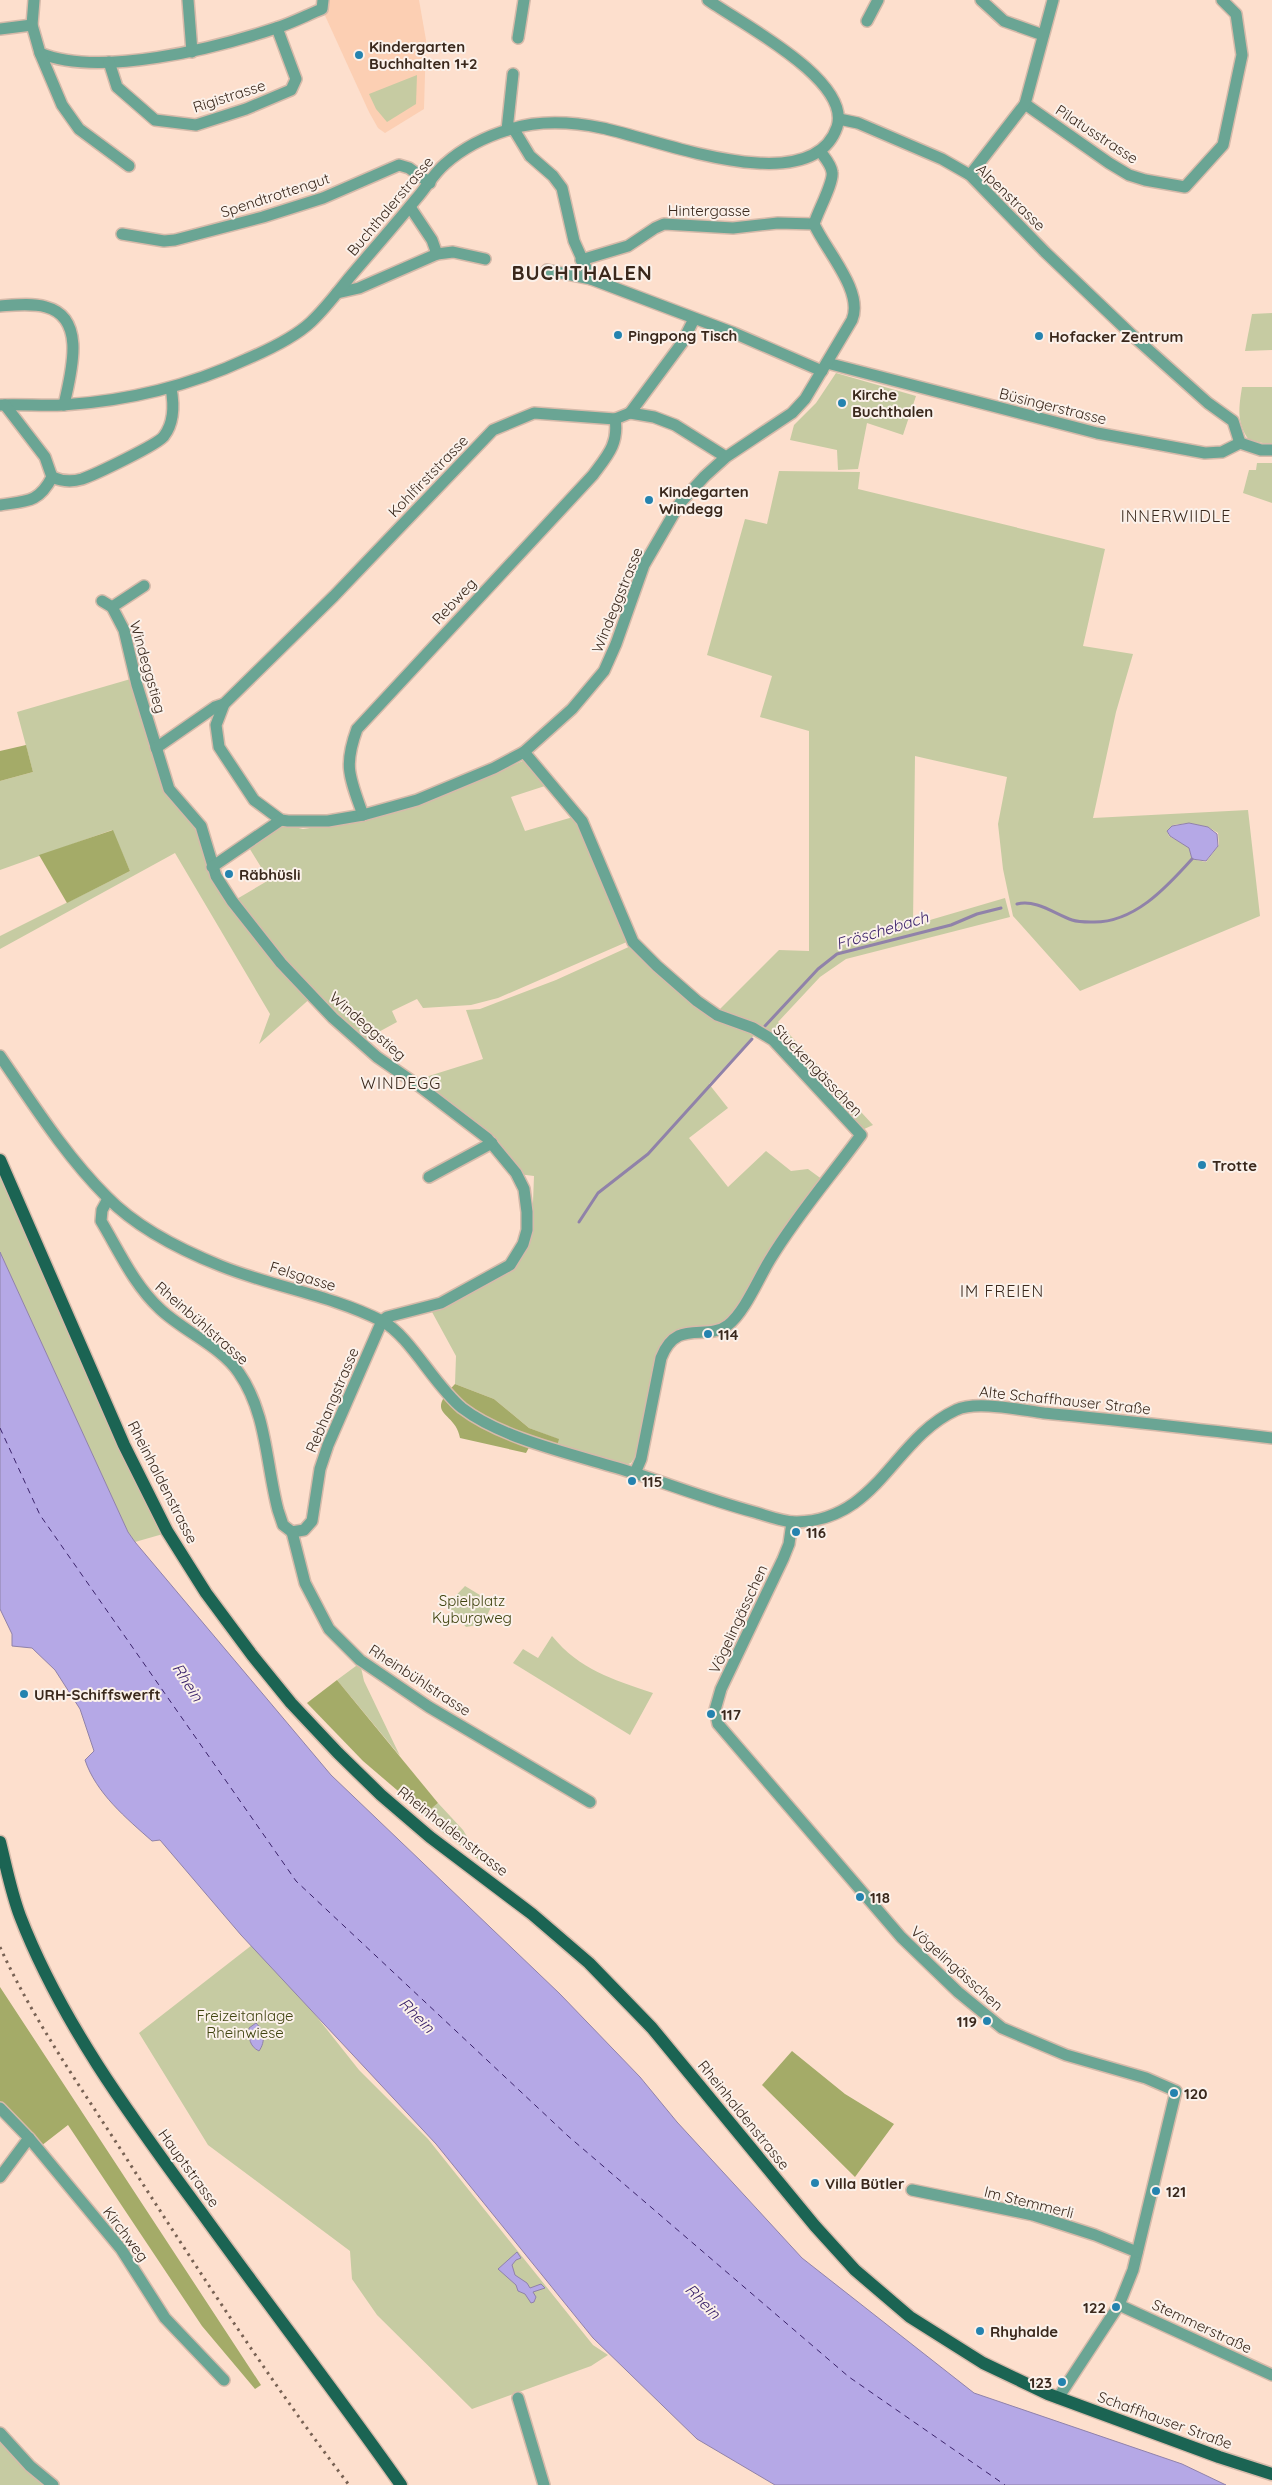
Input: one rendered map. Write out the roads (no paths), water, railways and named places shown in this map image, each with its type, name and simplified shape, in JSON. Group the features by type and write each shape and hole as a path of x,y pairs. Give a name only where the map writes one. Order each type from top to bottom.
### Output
{"main road":[{"name":"Rheinhaldenstrasse","path":"0,1160 124,1445 167,1531 206,1593 291,1703 381,1795 430,1837 565,1941 630,2004 652,2028 815,2226 855,2270 910,2317 952,2346 1053,2396"},
{"name":"Hauptstrasse","path":"0,1842 20,1914 40,1963 62,2004 104,2073 176,2179 401,2485"},
{"name":"Schaffhauser Straße","path":"1053,2396 1210,2454 1272,2474"}],"street":[{"path":"34,0 32,25 40,53 62,105 78,129 129,166"},
{"path":"188,0 192,52"},
{"path":"40,53 54,59 109,62 192,52 278,28 322,9 323,0"},
{"path":"518,38 524,0"},
{"path":"708,0 784,51 822,83 832,95 837,106 839,119 832,137 820,151 830,166 832,178 818,208 814,224"},
{"path":"867,21 878,0"},
{"path":"981,0 1004,21 1044,35"},
{"path":"970,175 1025,104 1053,0"},
{"name":"Pilatusstrasse","path":"1025,104 1129,175 1145,180 1185,187 1223,144 1242,55 1236,14 1222,0"},
{"path":"0,29 32,25"},
{"name":"Rigistrasse","path":"109,62 117,87 155,120 196,125 246,109 291,90 296,79 278,28"},
{"path":"513,74 508,105 510,129 530,156 553,176 562,188 574,241 591,279"},
{"name":"Alpenstrasse","path":"839,119 858,123 942,159 970,175 1045,252 1132,335 1208,403 1233,421 1240,442"},
{"name":"Buchthalerstrasse","path":"3,405 64,405 115,400 171,388 213,375 271,348 310,323 447,162 470,146 510,129 537,123 581,124 627,133 704,156 736,161 777,163 795,161 820,151"},
{"name":"Spendtrottengut","path":"122,234 164,241 174,240 263,217 314,200 399,166 409,168 430,183"},
{"path":"410,207 432,240 437,254"},
{"name":"Hintergasse","path":"581,260 628,246 664,224 733,228 778,223 814,224"},
{"name":"Windeggstrasse","path":"281,820 328,821 363,815 417,800 494,768 524,752 572,709 604,671 616,644 644,565 680,504 705,476 726,457 787,417 805,398 852,320 856,303 814,224"},
{"path":"337,293 359,288 437,254 453,252 485,259"},
{"name":"Büsingerstrasse","path":"547,270 591,279 825,367 1097,434 1205,453 1222,452 1240,442"},
{"path":"0,306 46,307 60,313 69,326 72,341 72,367 64,405"},
{"path":"694,319 682,344 630,412 654,417 674,425 726,457"},
{"path":"3,405 45,457 52,477 61,481 81,480 163,438 172,424 173,399 171,388"},
{"name":"Kohlfirststrasse","path":"281,820 254,800 218,747 216,725 224,704 334,596 492,430 534,412 615,419 630,412"},
{"name":"Rebweg","path":"363,815 350,776 349,751 357,728 593,474 612,448 617,432 615,419"},
{"path":"1240,442 1261,450 1272,450"},
{"path":"0,504 34,499 45,490 52,477"},
{"name":"Windeggstieg","path":"144,586 107,604 124,630 137,685 169,789 201,826 212,867 232,902 253,930 333,1018 377,1057 420,1086 492,1143 516,1173 524,1189 528,1212 527,1230 518,1252 510,1265 441,1303 387,1317 382,1321"},
{"path":"156,748 215,707 224,704"},
{"name":"Stuckengässchen","path":"524,752 582,821 633,942 697,1001 717,1015 753,1028 773,1040 861,1135 772,1256 736,1316 727,1326 680,1336 666,1344 661,1358 641,1459 635,1473"},
{"path":"212,867 281,820"},
{"name":"Felsgasse","path":"0,1056 65,1149 108,1199 141,1224 183,1248 223,1267 348,1306 382,1321 395,1331 444,1391 486,1424 609,1467 635,1473"},
{"path":"429,1177 492,1143"},
{"name":"Rheinbühlstrasse","path":"108,1199 102,1210 101,1221 146,1296 161,1310 220,1355 239,1373 257,1408 278,1510 284,1525 292,1532 305,1583 329,1629 360,1660 429,1707 590,1802"},
{"name":"Rebhangstrasse","path":"292,1532 304,1530 312,1521 320,1469 328,1444 382,1321"},
{"name":"Alte Schaffhauser Straße","path":"635,1473 705,1498 792,1522 821,1519 839,1512 865,1496 925,1430 944,1416 967,1406 1093,1417 1272,1438"},
{"name":"Vögelingässchen","path":"792,1522 789,1544 783,1559 721,1689 715,1710 718,1724 901,1937 958,1992 1002,2028 1066,2055 1146,2078 1176,2091 1137,2252 1119,2305 1053,2396"},
{"name":"Kirchweg","path":"0,2108 29,2138 121,2249 165,2318 224,2380"},
{"path":"0,2177 29,2138"},
{"name":"Im Stemmerli","path":"912,2190 1034,2215 1095,2235 1137,2252"},
{"name":"Stemmerstraße","path":"1119,2305 1272,2375"},
{"path":"518,2398 544,2485"},
{"path":"0,2432 30,2466 53,2485"}],"water":[{"path":"1189,823 1208,827 1217,834 1218,846 1206,861 1192,859 1189,848 1170,836 1167,831 1172,826"},
{"name":"Rhein","path":"0,1252 128,1532 135,1542 331,1775 560,1994 640,2077 677,2122 802,2258 974,2393 1182,2464 1226,2485 775,2485 697,2439 593,2338 436,2144 241,1935 160,1840 152,1841 122,1814 104,1794 96,1783 85,1760 94,1751 80,1709 55,1670 32,1648 12,1646 12,1634 0,1609"},
{"path":"256,2023 261,2029 263,2036 263,2044 259,2051 251,2044 249,2035 249,2028"},
{"path":"517,2252 521,2258 512,2265 515,2275 527,2283 530,2288 541,2284 545,2288 533,2292 536,2297 534,2302 531,2303 525,2294 518,2291 516,2285 498,2269"}],"waterway":[{"name":"Fröschebach","path":"1017,904 1038,905 1077,921 1106,921 1135,911 1148,902 1192,859"},
{"name":"Fröschebach","path":"765,1026 818,969 837,954 951,925 977,914 1001,908"},
{"name":"Fröschebach","path":"579,1222 598,1193 648,1154 752,1039"}],"railway":[{"path":"0,1947 45,2031 183,2246 263,2366 349,2485"}],"place":[{"name":"Kindergarten Buchhalten 1+2","path":"359,55"},
{"name":"Pingpong Tisch","path":"618,335"},
{"name":"Hofacker Zentrum","path":"1039,336"},
{"name":"Kirche Buchthalen","path":"842,403"},
{"name":"Kindegarten Windegg","path":"649,500"},
{"name":"Räbhüsli","path":"229,874"},
{"name":"Trotte","path":"1202,1165"},
{"name":"114","path":"708,1334"},
{"name":"115","path":"632,1481"},
{"name":"116","path":"796,1532"},
{"name":"URH-Schiffswerft","path":"24,1694"},
{"name":"117","path":"711,1714"},
{"name":"118","path":"860,1897"},
{"name":"119","path":"987,2021"},
{"name":"120","path":"1174,2093"},
{"name":"Villa Bütler","path":"815,2183"},
{"name":"121","path":"1156,2191"},
{"name":"122","path":"1116,2307"},
{"name":"Rhyhalde","path":"980,2331"},
{"name":"123","path":"1062,2382"}],"district":[{"name":"BUCHTHALEN","path":"582,272"},
{"name":"INNERWIIDLE","path":"1176,516"},
{"name":"WINDEGG","path":"401,1083"},
{"name":"IM FREIEN","path":"1002,1291"}],"park label":[{"name":"Spielplatz Kyburgweg","path":"472,1608"},
{"name":"Freizeitanlage Rheinwiese","path":"245,2024"}]}
